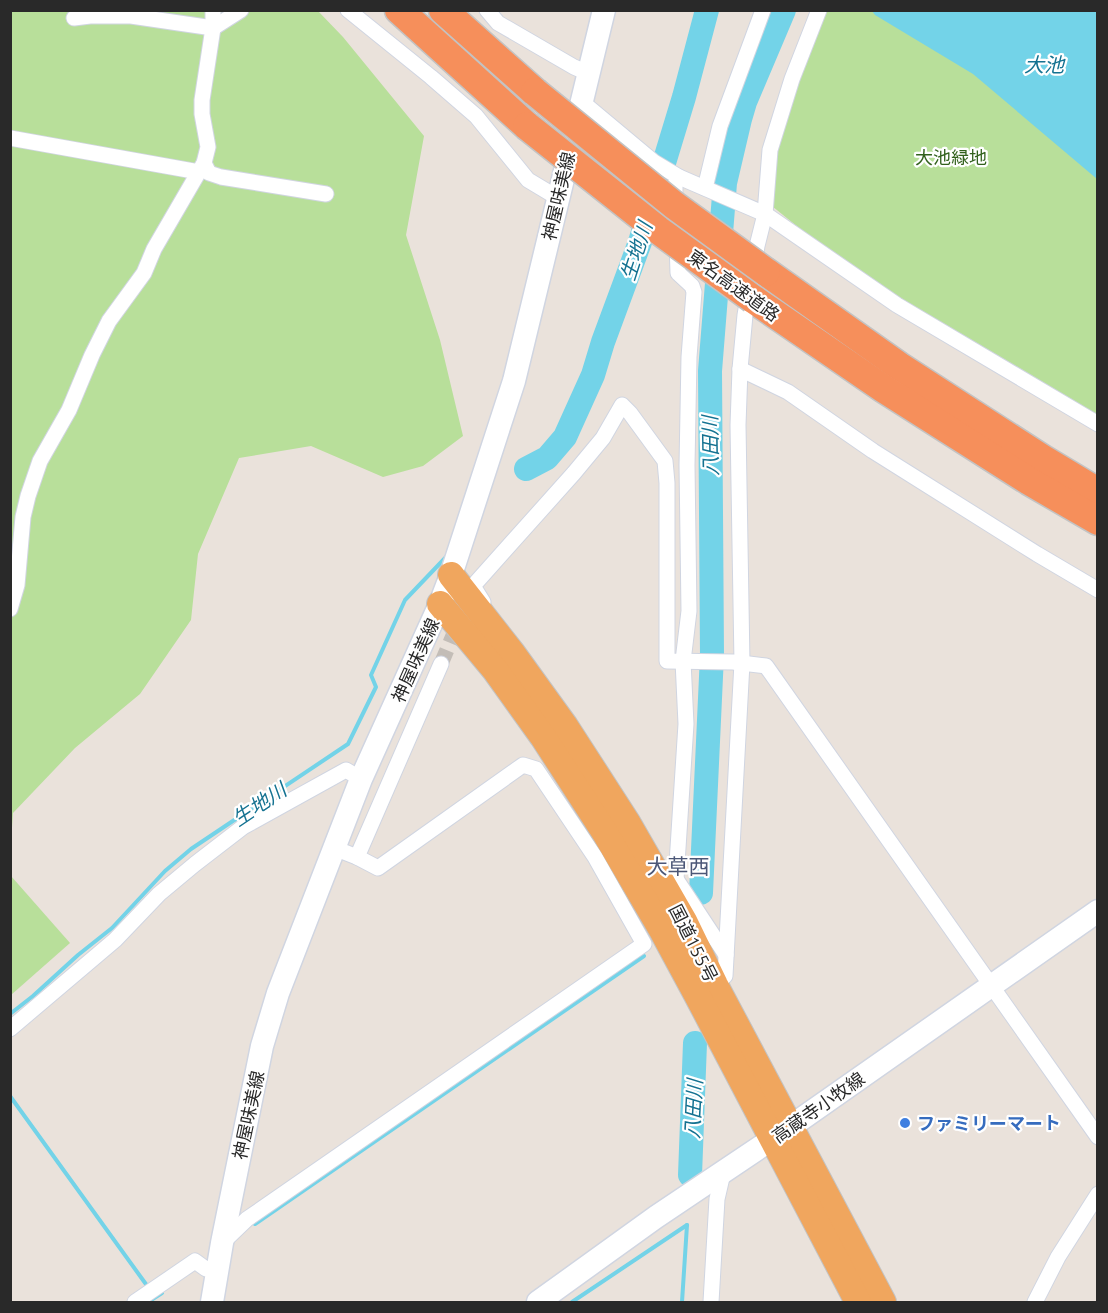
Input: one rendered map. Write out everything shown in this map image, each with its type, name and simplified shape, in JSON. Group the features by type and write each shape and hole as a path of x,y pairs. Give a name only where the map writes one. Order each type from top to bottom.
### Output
{"highway":[{"name":"東名高速道路","path":"399,10 527,126 658,230 884,389 1019,475 1098,521"},
{"name":"東名高速道路","path":"444,10 535,92 674,206 899,366 1042,459 1098,492"},
{"path":"1042,459 1098,485"},
{"name":"国道155号","path":"451,575 513,654 565,726 627,822 674,889 684,921 858,1302"},
{"name":"国道155号","path":"440,604 495,670 543,737 605,833 883,1302"}],"main road":[{"name":"神屋味美線","path":"212,1302 265,1036 278,993 361,779 451,575 514,381 604,10"},
{"name":"高蔵寺小牧線","path":"538,1302 656,1217 781,1133 1098,911"}],"street":[{"path":"10,609 17,585 23,518 40,461 69,410 109,321 144,273 154,249 202,168 208,147 202,100 213,27 213,10"},
{"path":"74,18 130,16 213,27 241,10"},
{"path":"348,10 476,116 528,180 558,198"},
{"path":"487,10 498,23 588,73"},
{"path":"705,188 720,126 763,10"},
{"path":"715,985 725,976 726,955 737,662 738,425 745,315 765,214 770,150 792,79 819,10"},
{"path":"581,101 654,162 679,177 765,214 897,305 1098,424"},
{"path":"10,138 202,168 208,173 221,177 326,194"},
{"path":"674,889 686,724 689,611 688,357 694,292 692,286 678,273 675,184 679,177"},
{"path":"740,369 788,392 882,457 1098,590"},
{"path":"726,955 674,889 637,820 546,684 473,586 603,438 622,405 665,461 667,661 737,662 766,666 1098,1137"},
{"path":"357,857 441,664"},
{"path":"222,1243 248,1219 644,944 595,857 537,770 523,765 378,868 334,848"},
{"path":"10,1029 115,940 159,894 243,827 346,770 361,779"},
{"path":"711,1302 717,1199 723,1173"},
{"path":"1035,1302 1058,1257 1098,1194"},
{"path":"135,1302 195,1261 206,1269 219,1266"}],"green space":[{"path":"11,11 318,11 343,37 424,136 406,235 440,340 463,436 423,466 383,477 311,446 239,458 198,554 191,620 140,694 75,748 13,813 11,842"},
{"name":"大池緑地","path":"823,11 1097,11 1097,417 901,301 825,249 767,202 774,150"},
{"path":"11,876 70,943 10,995"}],"water":[{"name":"大池","path":"872,11 1097,11 1097,179 973,74 875,15"}],"waterway":[{"name":"生地川","path":"526,469 547,458 565,437 593,375 640,242 684,97 707,10"},
{"name":"八田川","path":"701,893 712,655 710,371 725,183 745,102 784,10"},
{"name":"生地川","path":"10,1014 112,928 165,871 191,849 348,744 376,687 371,675 405,600 447,556"},
{"path":"255,1224 644,956"},
{"name":"八田川","path":"690,1175 695,1043"},
{"path":"10,1096 148,1287"},
{"path":"572,1302 687,1225"},
{"name":"八田川","path":"682,1302 687,1225"},
{"path":"148,1302 162,1293"}],"tunnel":[{"path":"441,664 460,619"}],"place":[{"name":"ファミリーマート","path":"905,1123"}],"district":[{"name":"大草西","path":"678,866"}]}
